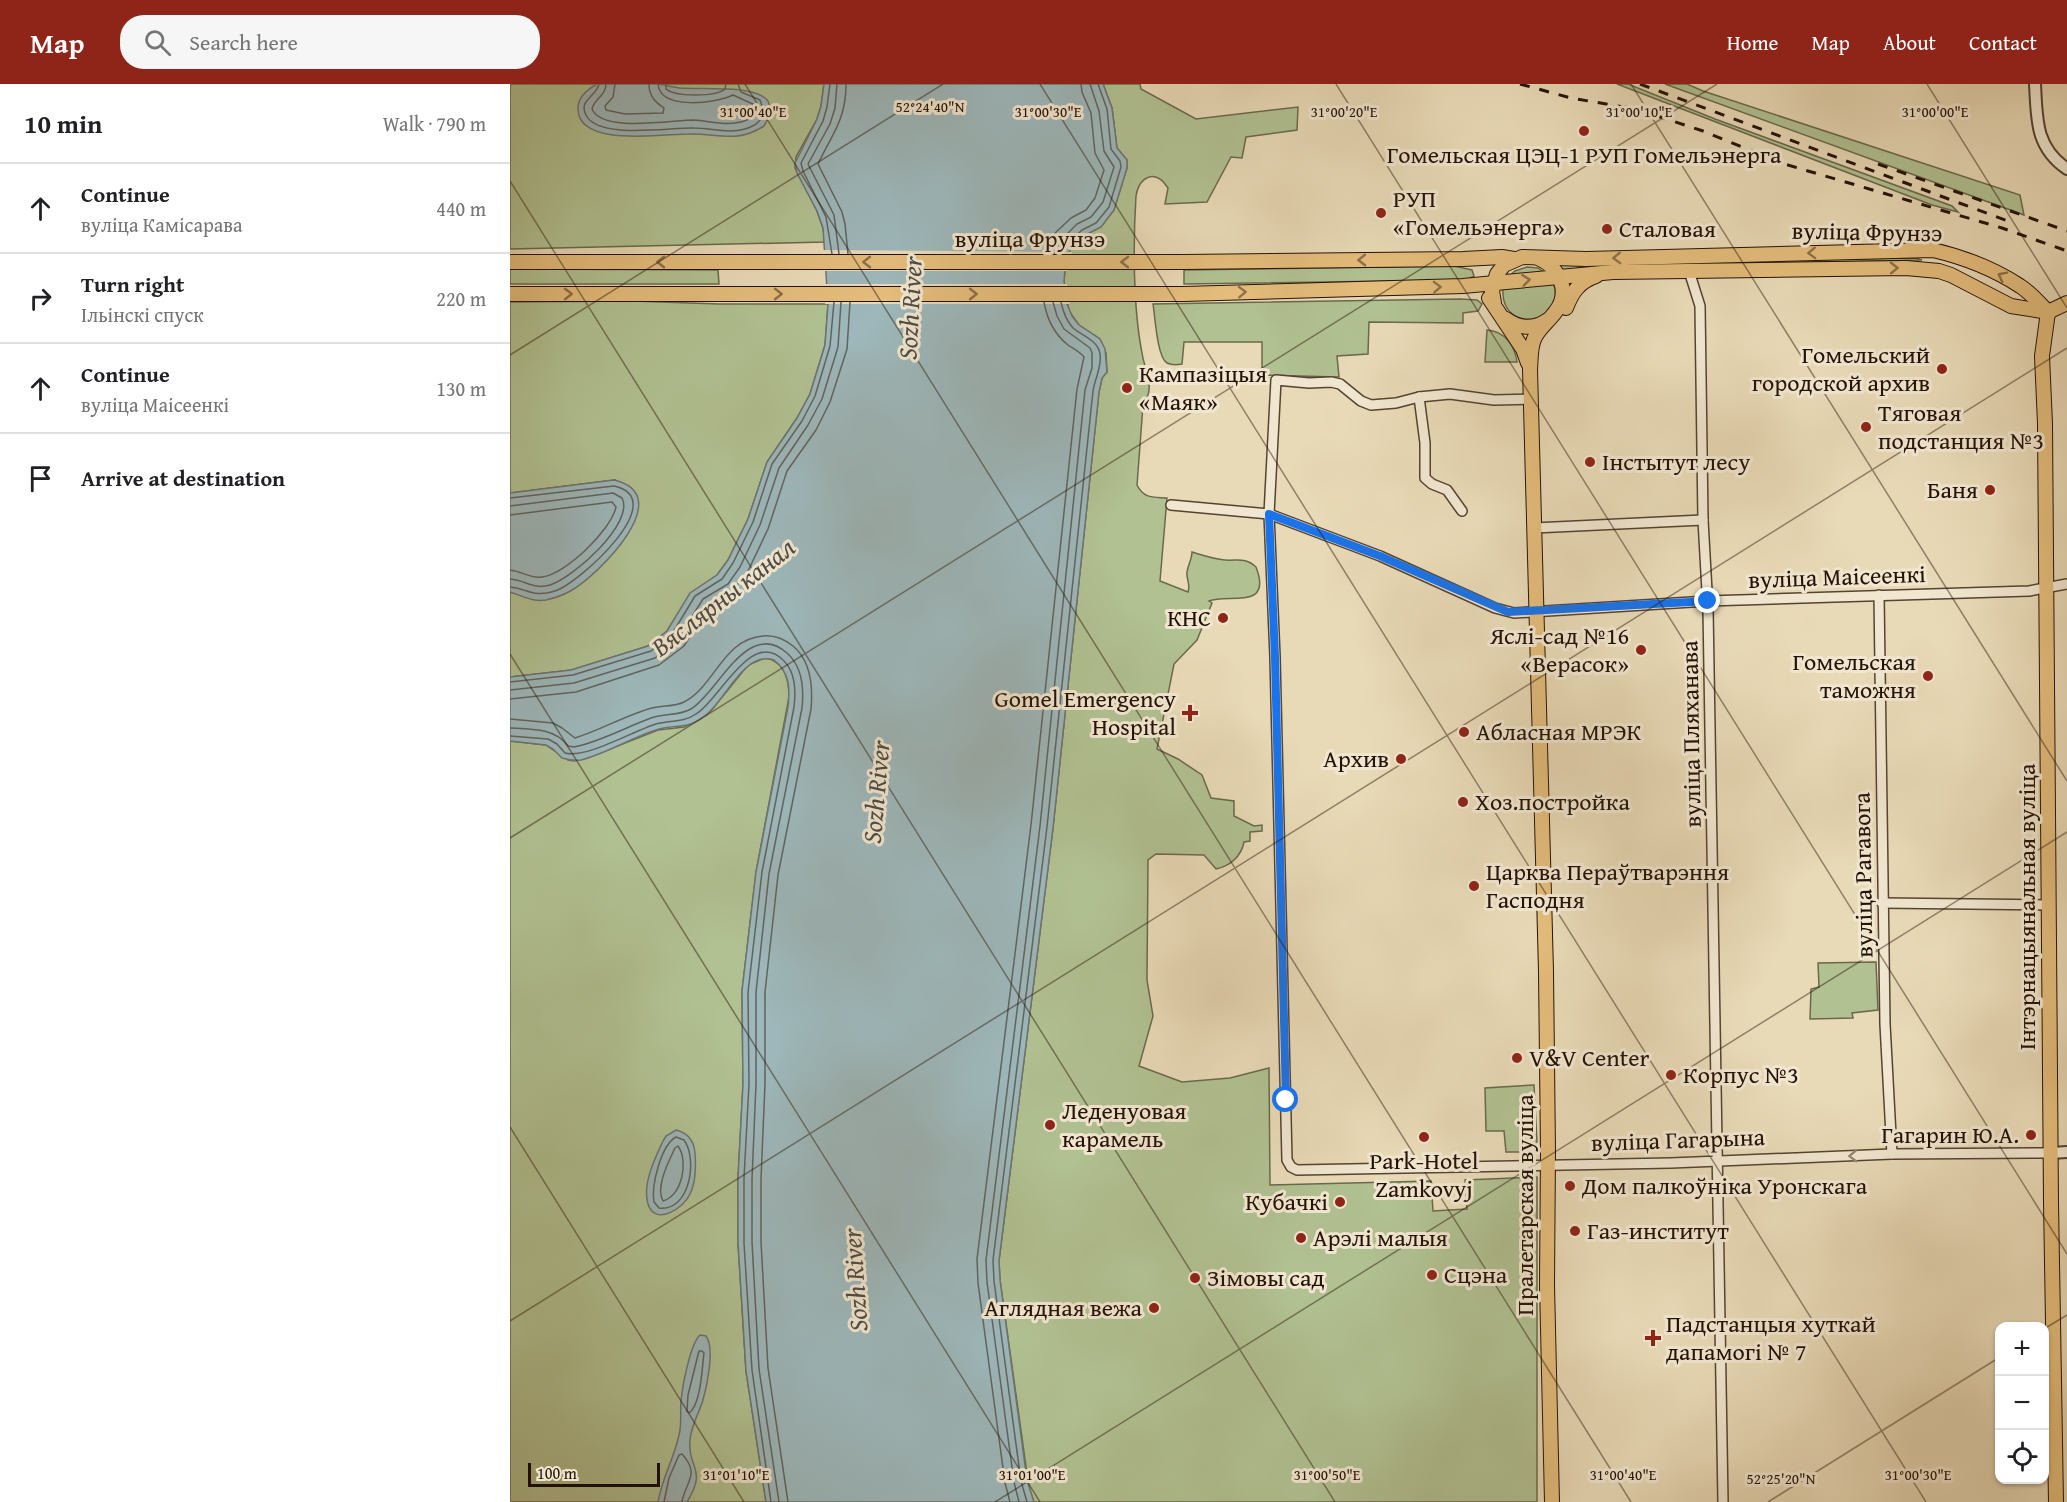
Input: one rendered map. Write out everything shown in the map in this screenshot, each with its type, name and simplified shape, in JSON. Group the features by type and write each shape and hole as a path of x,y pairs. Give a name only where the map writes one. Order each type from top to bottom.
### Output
{"main road":[{"name":"вуліца Фрунзэ","path":"510,262 1183,262 1502,257 1586,259 1933,250 1976,263 2022,286 2048,312"},
{"path":"1538,258 1551,265 1560,277"},
{"path":"1494,303 1493,284 1497,274 1504,265 1514,259"},
{"name":"вуліца Фрунзэ","path":"510,294 1183,294 1463,286 1613,272 1929,269 1951,275 2011,306 2048,312"},
{"name":"вуліца Фрунзэ","path":"1532,354 1542,336 1561,317 1577,287 1587,280 1613,272"},
{"name":"Пралетарская вуліца","path":"1552,1502 1547,1285 1546,971 1530,369 1534,338 1551,319 1562,301 1560,277"},
{"path":"1463,286 1481,291 1494,303"},
{"name":"Пралетарская вуліца","path":"1494,303 1523,349 1530,369"},
{"path":"2048,312 2067,303"},
{"name":"Інтэрнацыянальная вуліца","path":"2048,312 2042,356 2047,587 2056,1502"},
{"path":"1503,317 1512,324 1522,327 1542,324 1551,319"}],"street":[{"path":"2035,84 2040,138 2054,158 2067,169"},
{"name":"вуліца Пляханава","path":"1689,272 1700,306 1703,520 1708,601 1723,1502"},
{"path":"1269,514 1276,380 1340,384 1361,401 1371,405 1450,394 1494,400 1531,399"},
{"path":"1419,397 1425,442 1425,478 1432,484 1447,490 1462,511"},
{"name":"вуліца Маісеенкі","path":"1171,505 1269,514 1380,556 1514,613 1708,601 2029,591 2067,584"},
{"name":"вуліца Гагарына","path":"1269,514 1275,657 1287,1160 1291,1167 1297,1170 1718,1161 1892,1154 2067,1152"},
{"path":"1534,528 1703,520"},
{"name":"вуліца Рагавога","path":"1879,595 1882,903 1885,1024 1892,1154"},
{"path":"1882,903 2049,904"}],"green space":[{"path":"510,84 824,84 817,119 796,157 795,168 817,211 825,242 510,249"},
{"path":"1103,84 1140,84 1141,89 1196,119 1298,107 1297,130 1246,137 1242,158 1231,157 1207,202 1165,204 1168,188 1158,178 1153,177 1148,177 1140,184 1136,196 1135,296 1139,335 1149,386 1147,399 1143,405 1137,485 1146,495 1167,498 1160,581 1188,592 1187,572 1192,552 1208,557 1249,562 1256,567 1260,581 1254,595 1246,598 1209,601 1212,603 1197,640 1174,664 1157,749 1178,759 1202,775 1211,798 1234,801 1234,816 1254,826 1262,825 1262,831 1250,832 1250,841 1244,842 1238,856 1221,868 1216,869 1204,855 1156,854 1148,860 1147,980 1153,1016 1139,1066 1182,1082 1230,1078 1269,1068 1270,1185 1431,1181 1433,1211 1467,1209 1465,1180 1537,1177 1537,1502 1034,1502 1029,1488 999,1261 1053,828 1099,392 1102,378 1107,372 1106,353 1100,339 1079,325 1069,311 1064,281 1066,260 1070,250 1085,235 1101,227 1114,210 1127,168 1127,160 1117,148 1112,108"},
{"path":"1617,84 1628,84 1715,119 1952,206 1958,212 1932,205"},
{"path":"1665,84 1687,84 2020,195 2024,215"},
{"path":"1915,258 1922,260 1585,267 1561,271 1554,263"},
{"path":"1454,266 1472,270 1474,276 1467,280 1184,284 1184,270"},
{"path":"1527,267 1538,268 1545,273 1507,278 1515,271"},
{"path":"510,269 718,270 719,284 510,284"},
{"path":"1553,282 1555,296 1551,307 1543,315 1533,319 1521,318 1511,313 1505,303 1503,288"},
{"path":"1477,300 1482,304 1478,311 1463,313 1463,323 1369,322 1368,354 1337,356 1339,377 1262,375 1262,342 1184,342 1182,364 1169,364 1161,353 1153,304"},
{"path":"510,302 828,304 825,345 810,394 797,418 767,462 748,519 728,560 717,575 691,593 667,631 648,646 572,670 510,677 510,592 537,599 564,594 615,480 510,493"},
{"path":"1487,330 1499,333 1508,340 1517,362 1485,362"},
{"path":"765,658 781,667 787,678 789,697 756,872 742,991 743,1084 738,1178 738,1243 746,1371 766,1502 510,1502 510,741 546,745 568,760 574,761 658,730 684,727 711,711 748,665"},
{"path":"1876,962 1878,1010 1852,1013 1853,1018 1810,1019 1811,989 1819,987 1818,963"},
{"path":"1534,1085 1537,1142 1524,1152 1506,1152 1504,1131 1486,1131 1485,1088"}],"water":[{"path":"597,84 657,84 680,88 740,90 761,96 768,101 770,108 764,126 745,135 624,136 606,134 591,129 581,121 578,108 582,96"},
{"path":"824,84 1103,84 1112,108 1117,148 1127,160 1127,168 1114,210 1101,227 1085,235 1070,250 1066,260 1064,281 1067,304 1072,316 1079,325 1100,339 1105,349 1107,372 1102,378 1099,392 1053,828 999,1261 1027,1480 1034,1502 766,1502 746,1371 738,1243 738,1178 743,1084 742,991 756,872 788,707 789,687 783,670 774,660 764,659 754,662 745,669 713,708 699,720 688,725 649,732 581,760 562,758 546,745 510,741 510,677 571,670 648,646 667,631 690,593 717,575 728,560 748,519 767,462 797,418 810,394 825,345 828,304 823,228 817,211 797,173 795,163 817,119"},
{"path":"614,480 632,488 639,501 636,517 614,553 584,582 559,596 536,600 510,592 510,493"},
{"path":"676,1130 687,1135 693,1145 695,1174 693,1184 690,1194 682,1205 669,1213 657,1214 648,1204 648,1180 663,1141 666,1136"},
{"path":"700,1335 706,1336 709,1342 710,1358 705,1394 690,1440 696,1482 687,1502 658,1502 680,1431 682,1395 687,1367 693,1347"}],"pier":[{"path":"822,250 1072,252 1067,271 823,271"},
{"path":"824,284 1067,284 1070,304 825,304"}],"railway":[{"path":"1520,84 1571,98 1636,109 1703,131 1781,163 2002,228 2067,251"},
{"path":"1640,84 2013,223"},
{"path":"1878,164 2067,231"}],"place":[{"name":"Гомельская ЦЭЦ-1 РУП Гомельэнерга","path":"1584,131"},
{"name":"РУП «Гомельэнерга»","path":"1381,213"},
{"name":"Сталовая","path":"1607,229"},
{"name":"Гомельский городской архив","path":"1942,369"},
{"name":"Кампазіцыя «Маяк»","path":"1127,388"},
{"name":"Тяговая подстанция №3","path":"1866,427"},
{"name":"Інстытут лесу","path":"1590,462"},
{"name":"Баня","path":"1990,490"},
{"name":"КНС","path":"1223,618"},
{"name":"Яслі-сад №16 «Верасок»","path":"1641,650"},
{"name":"Гомельская таможня","path":"1928,676"},
{"name":"Gomel Emergency Hospital","path":"1190,713"},
{"name":"Абласная МРЭК","path":"1464,732"},
{"name":"Архив","path":"1401,759"},
{"name":"Хоз.постройка","path":"1463,802"},
{"name":"Царква Пераўтварэння Гасподня","path":"1474,886"},
{"name":"V&V Center","path":"1517,1058"},
{"name":"Корпус №3","path":"1671,1075"},
{"name":"Леденуовая карамель","path":"1050,1125"},
{"name":"Гагарин Ю.А.","path":"2031,1135"},
{"name":"Park-Hotel Zamkovyj","path":"1424,1137"},
{"name":"Дом палкоўніка Уронскага","path":"1570,1186"},
{"name":"Кубачкі","path":"1340,1202"},
{"name":"Газ-институт","path":"1575,1231"},
{"name":"Арэлі малыя","path":"1301,1238"},
{"name":"Сцэна","path":"1432,1275"},
{"name":"Зімовы сад","path":"1195,1278"},
{"name":"Аглядная вежа","path":"1154,1308"},
{"name":"Падстанцыя хуткай дапамогі № 7","path":"1653,1338"}],"route":[{"path":"1286,1100 1275,657 1269,514 1380,556 1478,601 1508,612 1708,601"}],"water label":[{"name":"Sozh River","path":"910,308"},
{"name":"Вяслярны канал","path":"723,597"},
{"name":"Sozh River","path":"876,792"},
{"name":"Sozh River","path":"855,1280"}]}
